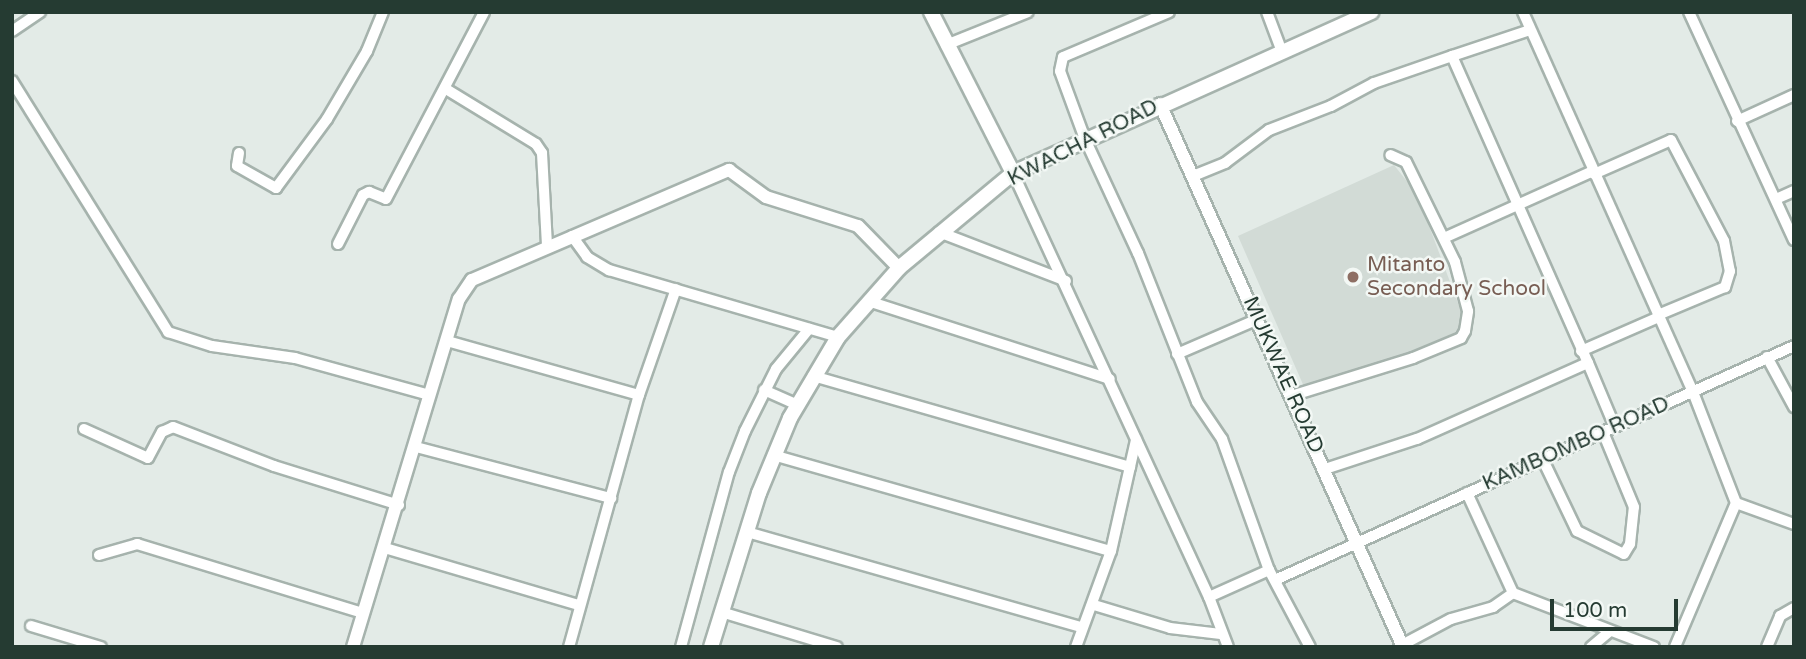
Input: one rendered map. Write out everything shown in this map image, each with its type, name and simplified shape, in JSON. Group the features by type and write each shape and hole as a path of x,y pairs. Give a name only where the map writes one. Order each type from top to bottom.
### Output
{"main road":[{"path":"931,12 1013,173"},
{"name":"KWACHA ROAD","path":"711,647 773,455 797,405 838,338 899,268 1013,173 1160,104 1371,12"}],"street":[{"path":"12,31 40,12"},
{"path":"239,153 237,166 276,188 327,119 367,51 383,12"},
{"path":"338,244 363,195 369,192 386,199 484,12"},
{"path":"946,45 1014,15 1028,12"},
{"path":"1169,12 1063,57 1060,71 1085,139 1138,253 1198,402 1227,450 1269,570 1310,647"},
{"path":"1267,12 1282,52"},
{"path":"1523,12 1693,392 1736,503 1675,647"},
{"path":"1689,12 1794,240"},
{"path":"1193,176 1225,163 1269,130 1331,106 1374,83 1530,30"},
{"path":"1452,56 1614,425"},
{"path":"12,81 168,332 212,346 295,358 429,395"},
{"path":"446,89 536,144 542,153 547,246"},
{"path":"1737,121 1794,95"},
{"name":"MUKWAE ROAD","path":"1160,104 1403,646"},
{"path":"1444,238 1671,140 1724,241 1730,271 1725,287 1581,351"},
{"path":"1291,396 1413,358 1461,338 1469,321 1444,238 1406,162 1390,155"},
{"path":"353,647 399,505 459,299 472,280 729,170 766,197 858,226 899,268"},
{"path":"1013,173 1066,281 1209,597 1228,647"},
{"path":"1776,199 1794,191"},
{"path":"939,232 1066,281"},
{"path":"572,236 596,265 838,338"},
{"path":"569,647 639,395 676,289"},
{"path":"868,301 1110,379"},
{"path":"1177,354 1258,319"},
{"path":"681,647 729,472 764,390 808,328"},
{"path":"447,341 639,395"},
{"name":"KAMBOMBO ROAD","path":"1275,580 1794,346"},
{"path":"1767,357 1794,407"},
{"path":"1325,469 1417,439 1588,363"},
{"path":"813,376 1130,467"},
{"path":"764,390 797,405"},
{"path":"84,429 148,458 162,432 173,427 274,466 399,505"},
{"path":"1544,460 1577,531 1624,554 1630,544 1634,508 1603,432"},
{"path":"1076,647 1081,627 1094,605 1111,551 1136,440"},
{"path":"416,447 611,498"},
{"path":"773,455 1111,551"},
{"path":"1467,494 1513,593 1654,647"},
{"path":"1736,503 1794,524"},
{"path":"747,532 1081,627"},
{"path":"99,555 137,544 363,613"},
{"path":"385,548 579,605"},
{"path":"1209,597 1269,570"},
{"path":"1403,646 1451,619 1493,607 1513,593"},
{"path":"1094,605 1170,628 1221,634"},
{"path":"1767,647 1780,616 1794,608"},
{"path":"721,612 838,647"},
{"path":"31,626 101,647"},
{"path":"1591,647 1609,632"}],"shaded area":[{"name":"Mitanto Secondary School","path":"1394,165 1417,194 1464,319 1449,341 1305,389 1238,236"}],"place":[{"name":"Mitanto Secondary School","path":"1353,277"}]}
